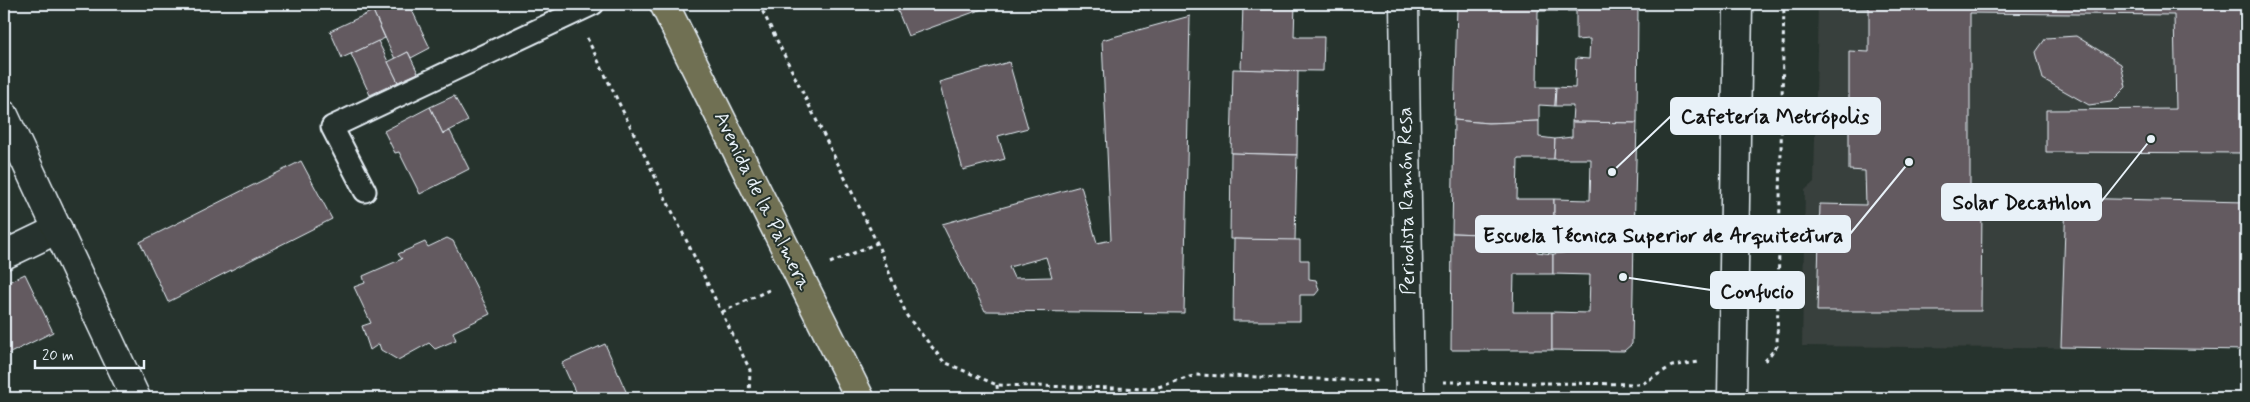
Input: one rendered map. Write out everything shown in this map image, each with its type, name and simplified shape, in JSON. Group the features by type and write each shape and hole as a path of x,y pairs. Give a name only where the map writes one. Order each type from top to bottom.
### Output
{"main road":[{"name":"Avenida de la Palmera","path":"664,4 860,398"}],"street":[{"name":"Periodista Ramón Resa","path":"1404,4 1410,398"},
{"path":"1732,398 1738,4"},
{"path":"4,115 136,398"},
{"path":"4,255 58,230"}],"lane":[{"path":"365,192 332,127 584,8"}],"path":[{"path":"759,4 877,243 907,316 944,362 997,385 1152,389 1196,375 1377,381"},
{"path":"1766,360 1777,346 1784,4"},
{"path":"584,8 750,370 749,398"},
{"path":"1433,382 1642,384 1672,366 1691,362"},
{"path":"997,385 998,398"}],"shaded area":[{"path":"1818,4 2246,4 2246,350 1802,346 1805,190 1814,182"}],"building":[{"path":"387,4 409,4 430,48 411,58 408,52 395,59 373,11"},
{"path":"892,4 996,4 908,36 897,9 895,10"},
{"path":"1243,4 1295,4 1294,37 1324,37 1323,71 1241,70"},
{"path":"1457,4 1557,4 1557,11 1538,11 1537,87 1556,87 1555,106 1539,105 1539,121 1488,123 1454,120"},
{"path":"1557,4 1638,4 1637,123 1572,122 1573,106 1555,106 1556,87 1575,88 1576,58 1589,59 1590,39 1576,40 1576,11 1557,11"},
{"path":"1840,4 2246,4 2246,153 2046,152 2046,110 2176,109 2174,15 1970,13 1970,207 1982,207 1981,311 1817,311 1820,204 1866,205 1865,171 1849,170 1849,51 1869,52 1869,8 1839,7"},
{"path":"373,11 385,38 342,58 330,31"},
{"path":"1190,16 1184,313 985,311 942,224 1081,186 1097,243 1111,240 1102,40","holes":["1046,257 1052,277 1014,278 1009,267"]},
{"path":"2076,36 2121,64 2126,87 2111,102 2089,105 2043,79 2036,52 2046,38"},
{"path":"378,41 398,82 370,95 351,54"},
{"path":"408,52 418,73 398,82 388,62"},
{"path":"1009,62 1028,128 998,136 1005,159 963,170 939,82"},
{"path":"1233,69 1298,71 1297,155 1231,153"},
{"path":"454,96 468,121 443,134 430,107"},
{"path":"430,107 443,134 450,131 469,169 420,194 399,152 395,153 384,131"},
{"path":"1454,120 1488,123 1539,121 1539,137 1555,139 1554,159 1518,159 1517,199 1554,199 1554,220 1537,221 1536,236 1452,233"},
{"path":"1572,122 1637,123 1634,238 1570,236 1570,221 1554,220 1554,199 1590,200 1591,159 1554,159 1555,139 1572,137"},
{"path":"1231,153 1297,155 1295,241 1230,239"},
{"path":"301,161 332,219 168,302 140,242"},
{"path":"2066,198 2246,202 2246,350 2061,347"},
{"path":"1452,233 1536,236 1537,252 1553,254 1553,274 1514,274 1513,312 1552,312 1552,350 1451,350"},
{"path":"1570,236 1634,238 1632,344 1624,351 1552,350 1552,312 1589,313 1590,275 1553,274 1553,254 1570,252"},
{"path":"447,238 453,241 490,314 453,332 456,340 435,349 429,343 398,360 381,350 379,344 370,350 362,326 371,323 354,287 365,283 363,276 402,259 398,254 425,242 428,247"},
{"path":"1234,239 1300,240 1300,260 1309,260 1309,279 1316,280 1319,290 1315,295 1300,295 1300,321 1233,321"},
{"path":"25,274 53,332 4,356 4,284"},
{"path":"605,344 629,398 578,398 562,363"}],"place":[{"name":"Solar Decathlon","path":"2151,139"},
{"name":"Escuela Técnica Superior de Arquitectura","path":"1909,162"},
{"name":"Cafetería Metrópolis","path":"1612,172"},
{"name":"Confucio","path":"1623,277"}]}
